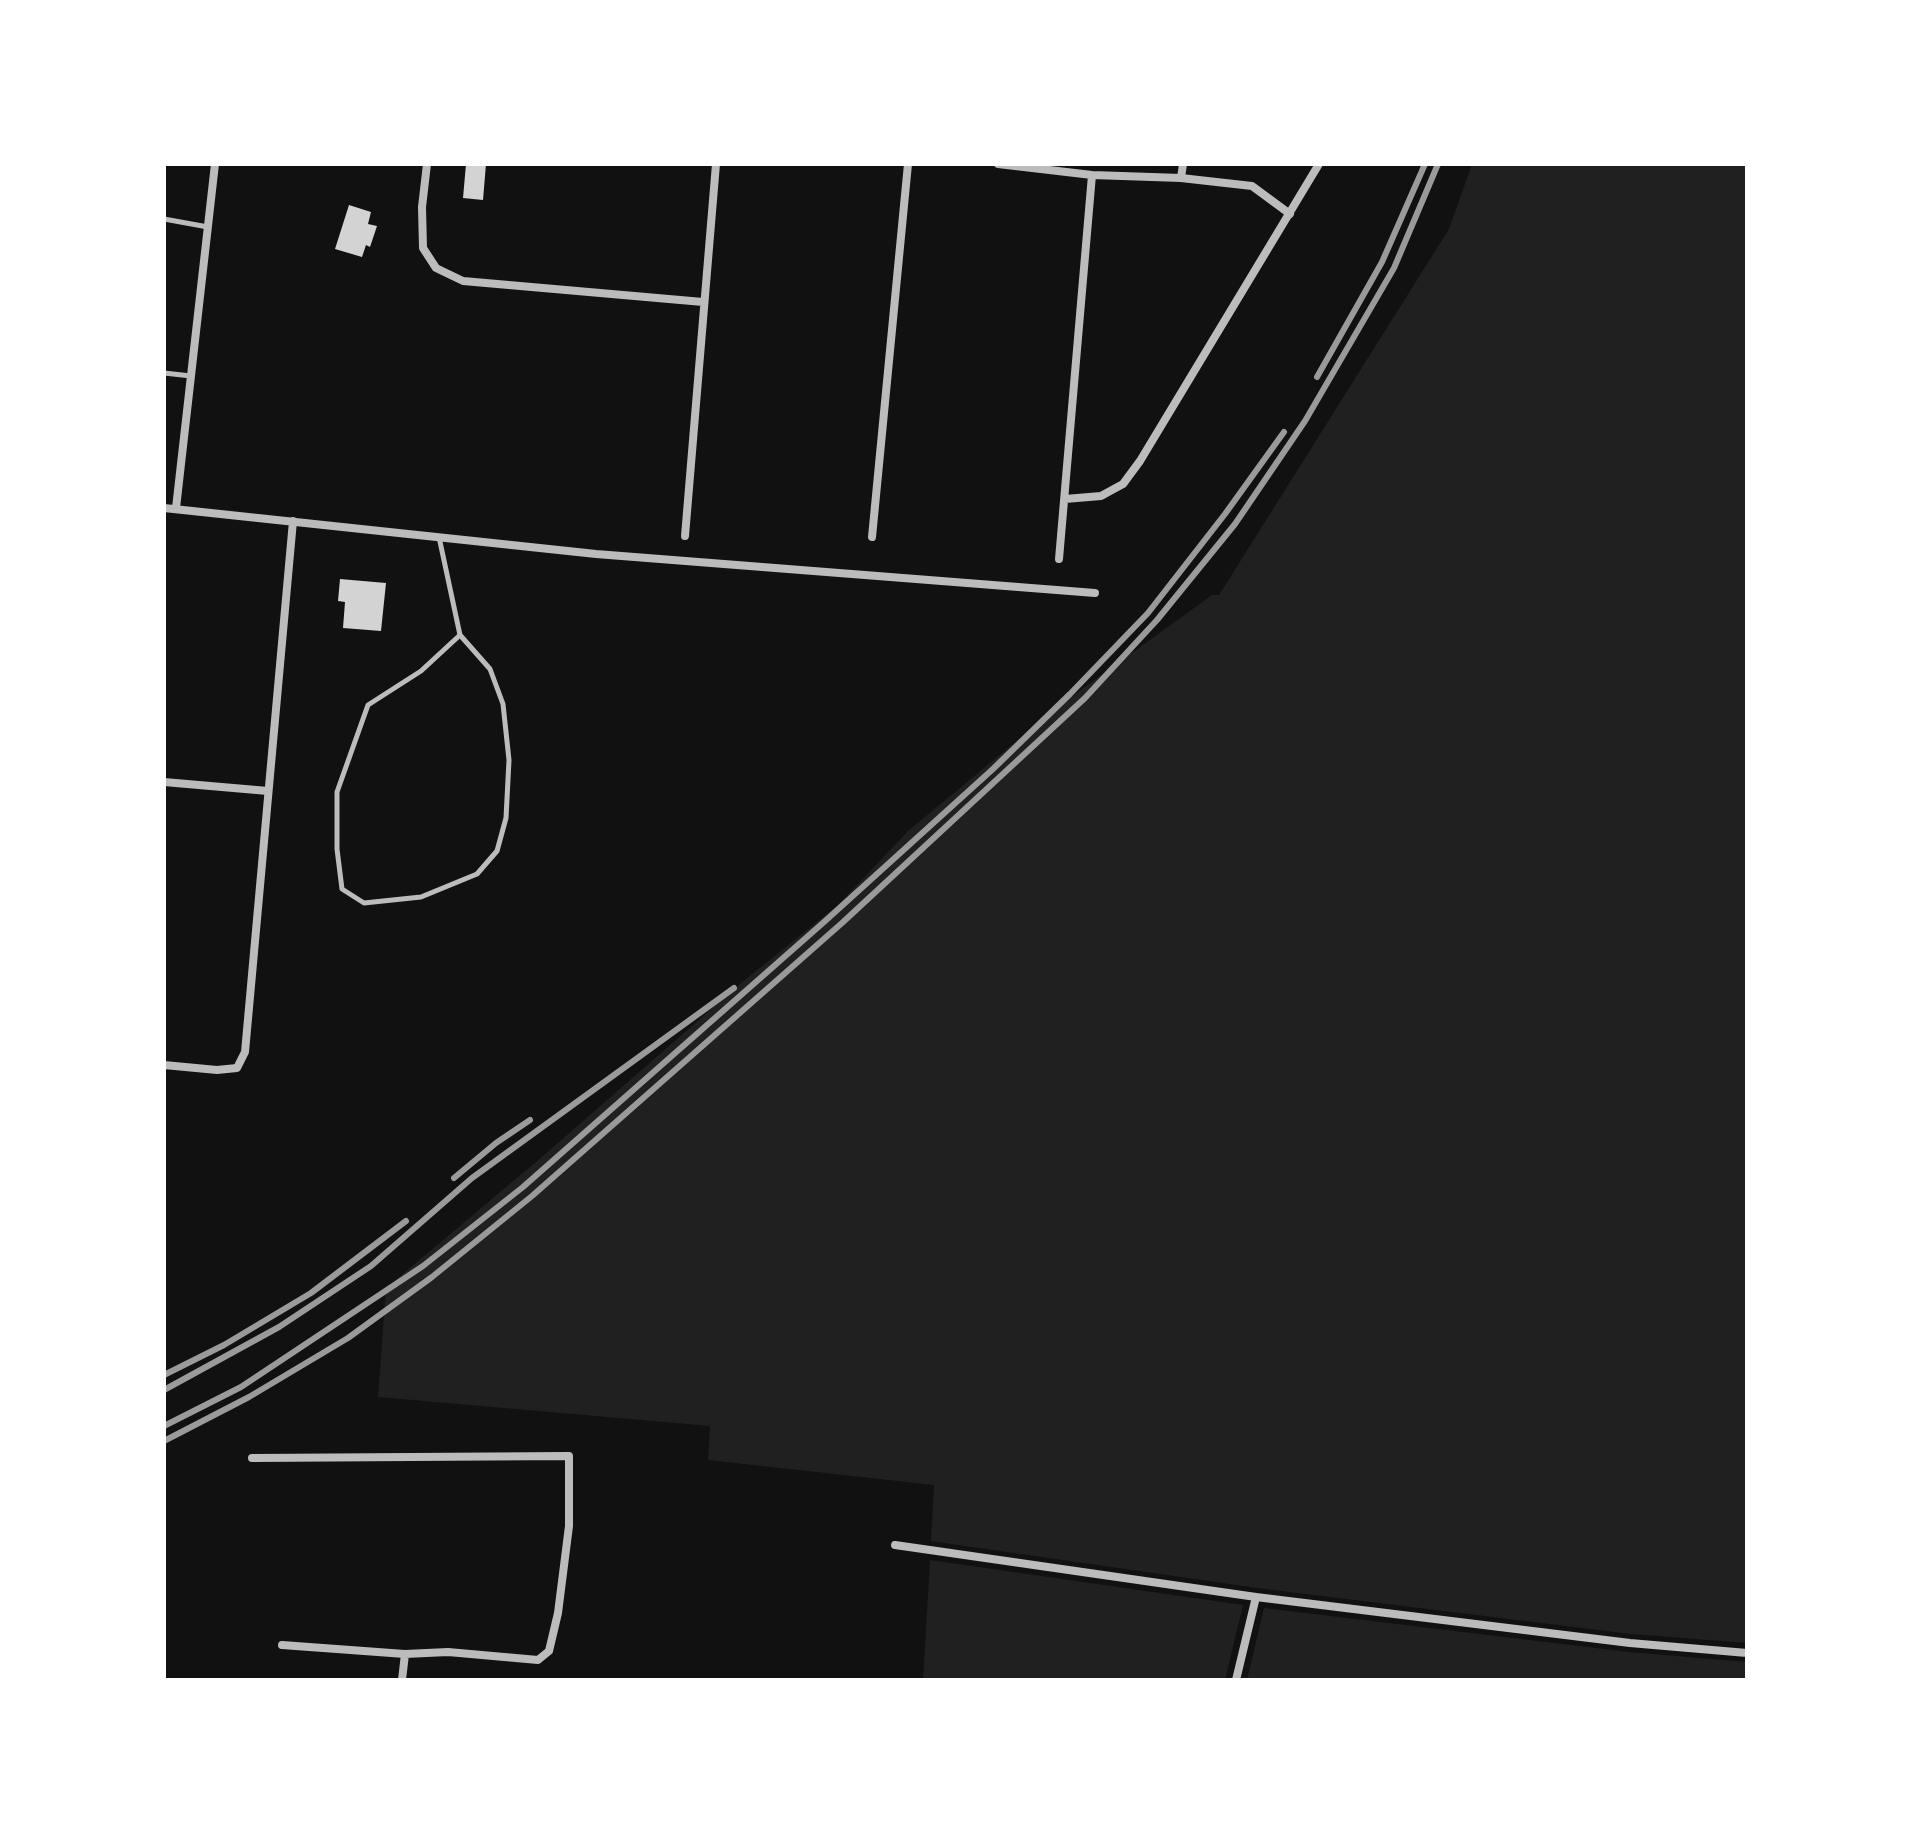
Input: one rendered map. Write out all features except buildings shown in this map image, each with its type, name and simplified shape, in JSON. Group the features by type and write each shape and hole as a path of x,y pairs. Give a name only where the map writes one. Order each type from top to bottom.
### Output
{"street":[{"path":"176,508 215,164"},
{"path":"427,164 422,207 423,248 436,268 463,281 703,302"},
{"path":"685,536 716,164"},
{"path":"872,537 908,164"},
{"path":"998,164 1092,175 1181,178 1252,186 1290,214"},
{"path":"1181,178 1183,164"},
{"path":"1065,499 1101,496 1123,484 1319,164"},
{"path":"1059,559 1092,175"},
{"path":"164,508 596,554 1095,593"},
{"path":"164,1065 217,1070 237,1068 245,1052 293,521"},
{"path":"164,782 268,791"},
{"path":"252,1458 569,1456 569,1526 558,1613 549,1651 538,1660 448,1652 405,1654 282,1645"},
{"path":"895,1545 1256,1597 1630,1643 1747,1653"},
{"path":"1236,1680 1256,1597"},
{"path":"402,1680 405,1654"}],"lane":[{"path":"164,219 208,227"},
{"path":"164,373 192,376"},
{"path":"439,536 460,635 490,669 503,704 509,760 506,818 497,851 477,874 421,897 364,903 342,889 337,849 337,792 368,705 421,671 460,635"}],"shaded area":[{"path":"1472,164 1747,164 1747,1643 1631,1634 1257,1588 931,1541 934,1485 708,1460 710,1426 378,1397 386,1288 741,983 838,905 908,831 1060,705 1212,595 1219,595 1449,229"},
{"path":"930,1560 1243,1605 1225,1680 923,1680"},
{"path":"1264,1608 1629,1652 1747,1662 1747,1680 1247,1680"}],"railway":[{"path":"1317,377 1382,262 1425,164"},
{"path":"164,1441 249,1397 348,1338 432,1277 532,1196 842,923 1085,698 1157,620 1235,524 1305,421 1394,268 1438,164"},
{"path":"164,1426 241,1387 423,1266 523,1187 824,922 993,769 1148,613 1284,432"},
{"path":"164,1390 279,1327 371,1266 472,1178 734,988"},
{"path":"454,1178 530,1120"},
{"path":"164,1375 224,1345 311,1293 406,1221"}]}
